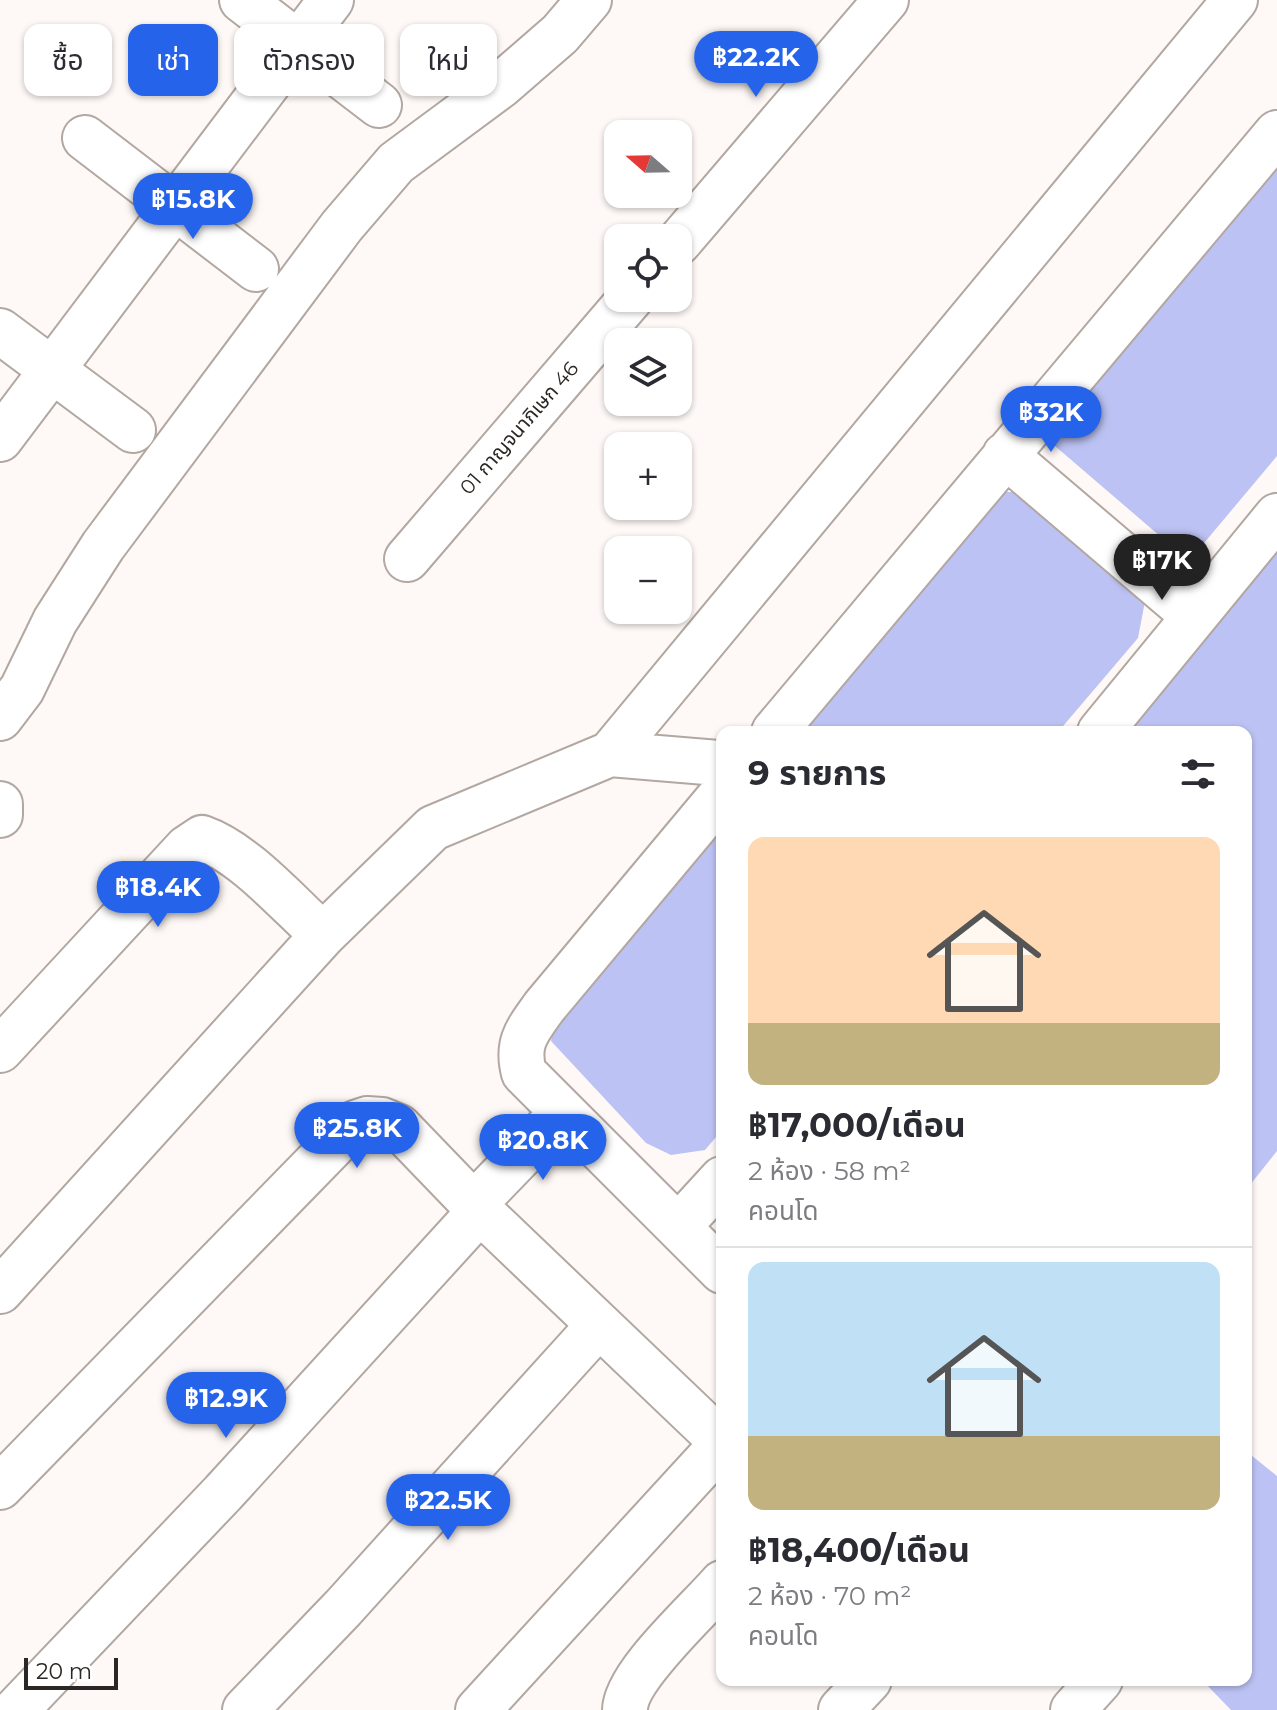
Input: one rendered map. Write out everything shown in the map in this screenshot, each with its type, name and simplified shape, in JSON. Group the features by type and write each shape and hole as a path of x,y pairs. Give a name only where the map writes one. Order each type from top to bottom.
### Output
{"street":[{"path":"242,0 275,24"},
{"path":"313,24 331,0"},
{"path":"7,691 103,546 342,226 396,163 500,86 560,34 589,0"},
{"path":"692,227 886,0"},
{"path":"0,1291 323,935 433,828 610,754 1235,0"},
{"path":"0,439 258,96"},
{"path":"368,96 379,105"},
{"path":"779,726 1277,133"},
{"path":"85,138 256,269"},
{"name":"01 กาญจนาภิเษก 46","path":"407,559 619,312"},
{"path":"0,331 133,430"},
{"path":"1005,455 1194,616"},
{"path":"1105,726 1277,516"},
{"path":"610,754 716,778"},
{"path":"716,784 526,1032 519,1054 524,1073 716,1265"},
{"path":"0,804 0,815"},
{"path":"0,1050 187,848 202,838 218,844 236,858 323,935"},
{"path":"16,1710 223,1493 563,1112"},
{"path":"0,1487 355,1123 367,1119 382,1120 399,1127 477,1208 716,1437"},
{"path":"678,1227 716,1186"},
{"path":"245,1710 343,1608 599,1325"},
{"path":"478,1710 716,1450"},
{"path":"625,1710 625,1696 641,1674 716,1590"},
{"path":"841,1710 863,1686"},
{"path":"1073,1710 1095,1686"}],"water":[{"path":"1277,152 1277,456 1189,561 1041,434"},
{"path":"1000,492 1028,492 1146,596 1138,638 1063,726 803,726"},
{"path":"1277,537 1277,1151 1252,1182 1252,726 1122,726"},
{"path":"716,829 716,1137 705,1150 671,1155 646,1143 551,1041 556,1018"},
{"path":"1252,1456 1277,1476 1277,1710 1231,1710 1208,1686 1252,1686"}]}
